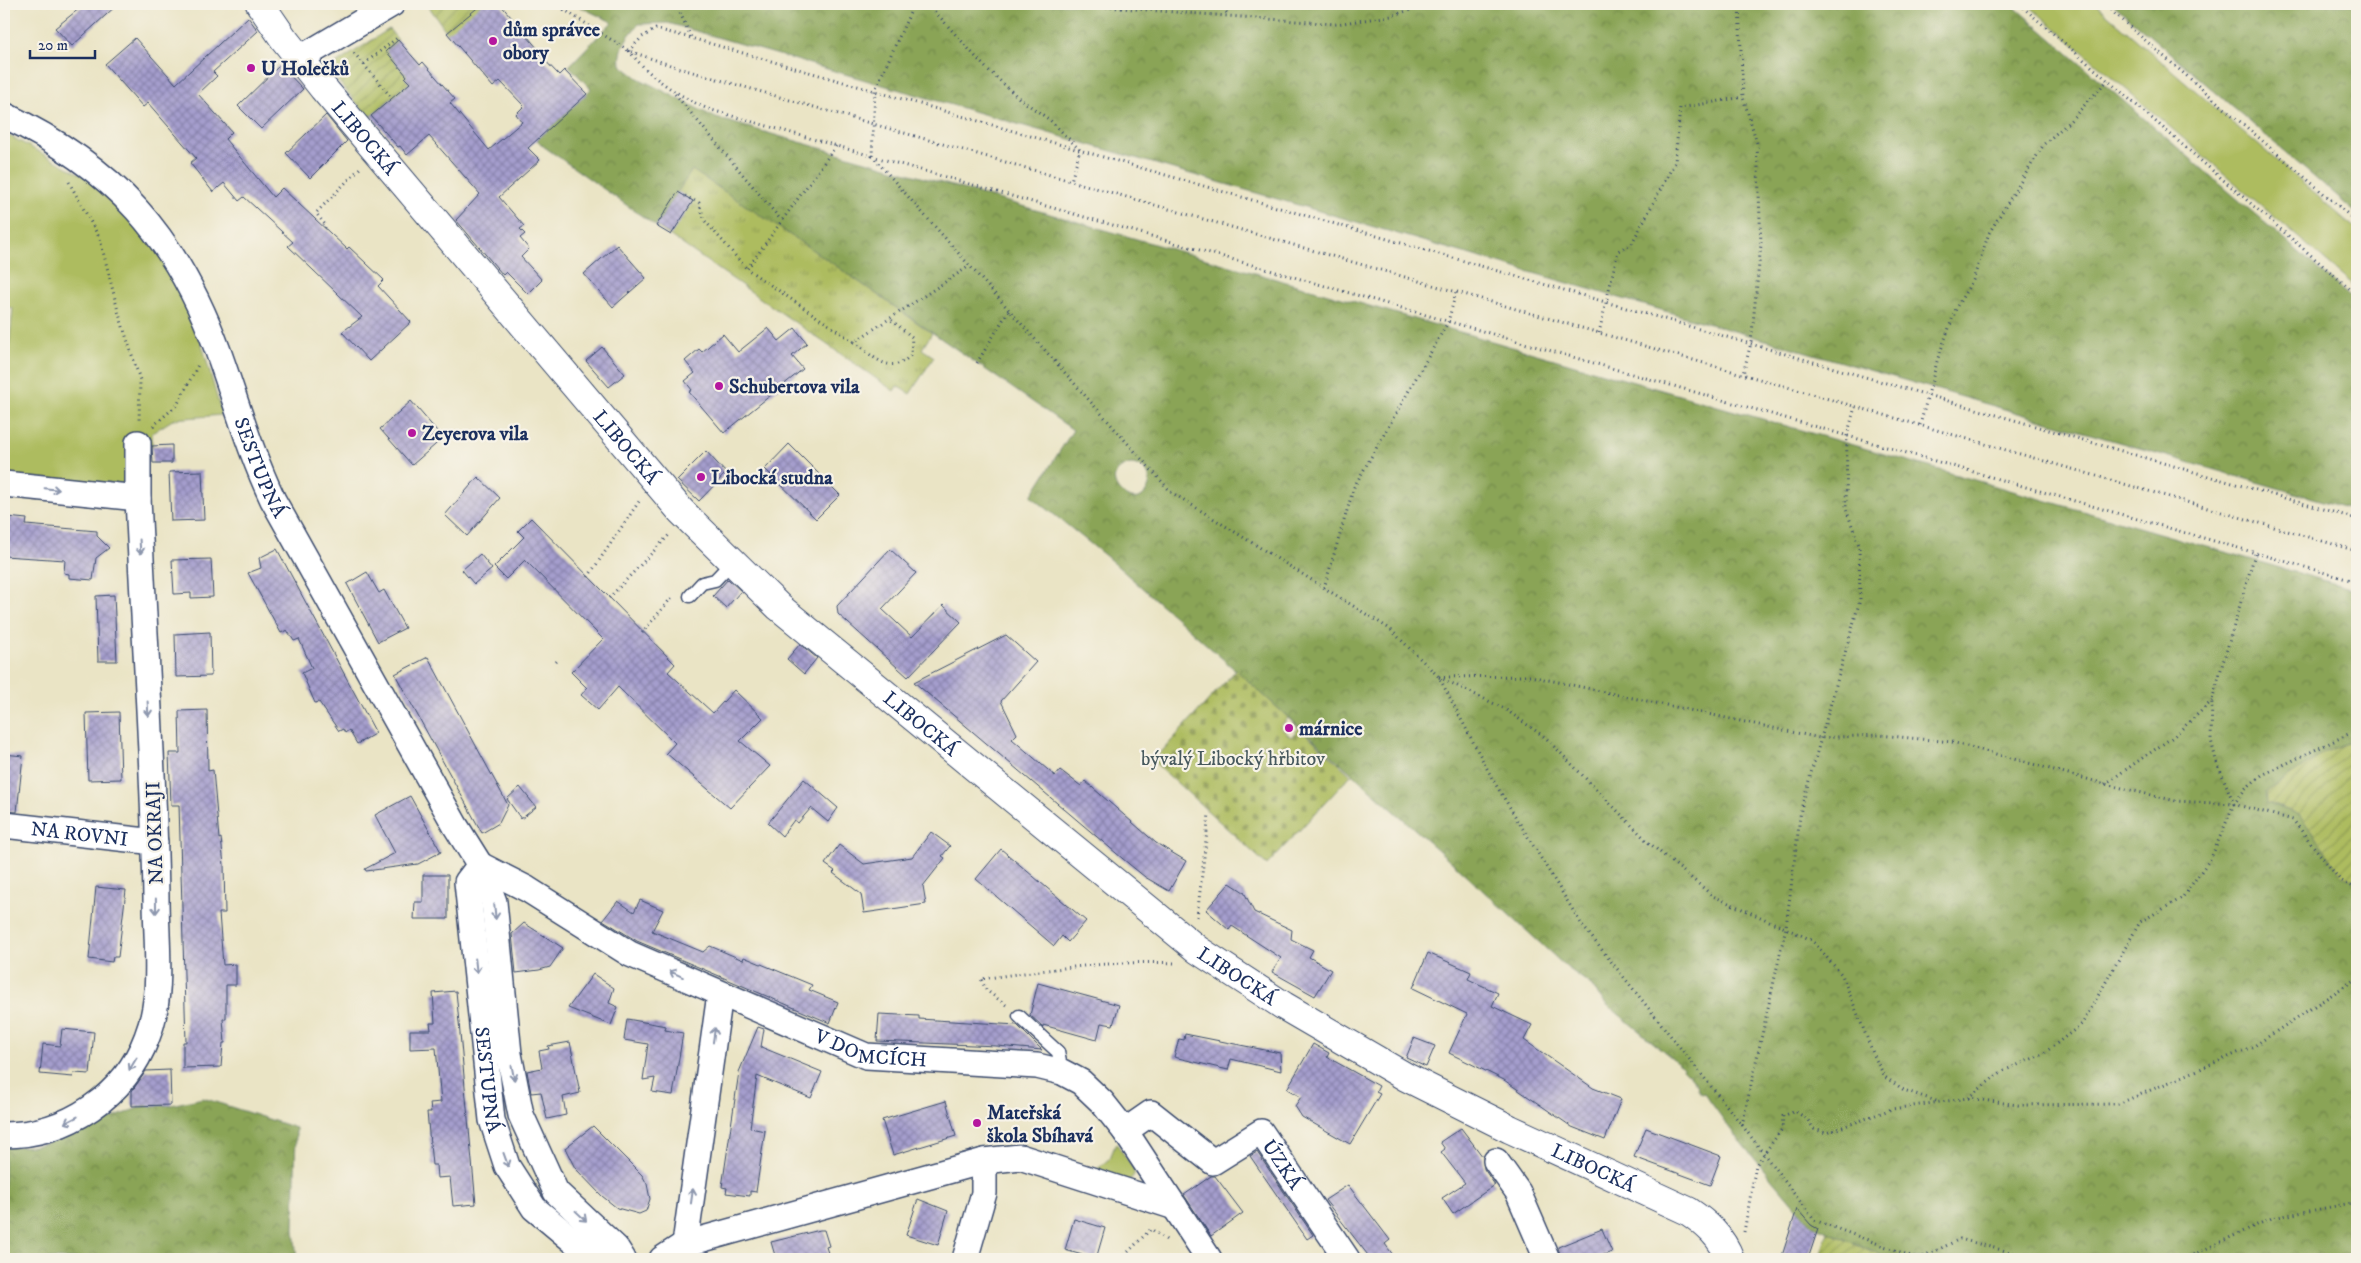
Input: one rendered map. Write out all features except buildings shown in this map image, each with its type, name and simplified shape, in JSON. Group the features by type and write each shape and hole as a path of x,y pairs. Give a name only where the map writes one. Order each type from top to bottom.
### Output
{"street":[{"name":"LIBOCKÁ","path":"260,4 299,59 675,504 779,607 1198,950 1284,1006 1406,1077 1510,1129 1688,1210 1703,1221 1724,1245 1736,1249"},
{"path":"299,59 392,4"},
{"name":"SESTUPNÁ","path":"4,115 27,126 78,158 117,188 156,230 184,274 218,349 260,472 273,500 455,825 480,865 494,902 509,1054 521,1115 556,1192 616,1248 623,1259"},
{"name":"NA OKRAJI","path":"4,1135 30,1134 53,1128 93,1108 126,1077 147,1038 154,1015 157,975 155,842 138,498 138,443"},
{"path":"4,484 138,498"},
{"name":"NA ROVNI","path":"4,825 155,842"},
{"name":"SESTUPNÁ","path":"480,865 468,882 492,1120 507,1166 534,1208 595,1259"},
{"name":"V DOMCÍCH","path":"480,865 527,889 630,954 866,1056 1037,1066 1062,1072 1081,1082 1102,1102 1125,1131 1209,1259"},
{"path":"685,1244 720,994"},
{"name":"ÚZKÁ","path":"1125,1131 1151,1113 1213,1162 1261,1132 1347,1259"},
{"path":"662,1259 685,1244 984,1161 1020,1157 1174,1207"},
{"path":"965,1259 984,1193 984,1161"},
{"path":"1496,1161 1518,1192 1546,1259"}],"lane":[{"path":"690,596 702,583 715,580 733,562"},
{"path":"1019,1016 1058,1052 1062,1072"}],"path":[{"path":"555,4 629,51 682,69 2357,551"},
{"path":"563,10 582,4"},
{"path":"676,4 691,38"},
{"path":"914,4 875,90 872,156 968,267 1009,310 1171,492 1390,630 1439,677 1505,709 1546,738 1649,843 1713,896 1812,940 1842,975 1875,1058 1885,1077 1904,1090 1940,1103"},
{"path":"928,4 984,66 1020,99 1050,120 1080,150"},
{"path":"1066,4 1336,24 1392,16 1429,4"},
{"path":"1220,4 1229,16"},
{"path":"1739,4 1743,97 1757,143 1761,244 1751,343 1743,374"},
{"path":"2019,4 2357,295"},
{"path":"2103,4 2357,222"},
{"path":"629,51 642,36 656,29 691,38 2357,519"},
{"path":"364,64 397,38"},
{"path":"629,51 642,67 673,92 781,220"},
{"path":"353,52 392,98"},
{"path":"1920,425 1938,358 1957,306 1973,280 1989,233 2044,144 2069,122 2108,80"},
{"path":"673,92 708,109 2357,582"},
{"path":"1600,333 1618,251 1632,243 1675,162 1680,108 1743,97"},
{"path":"747,269 836,146"},
{"path":"1071,181 1080,150"},
{"path":"324,228 326,226 316,213 361,167"},
{"path":"62,177 70,183 100,239 118,311 140,380 138,443"},
{"path":"686,196 699,203 706,221 747,269 886,365 896,365 905,361 911,355 912,336 890,319"},
{"path":"854,342 968,267"},
{"path":"1324,588 1354,487 1448,322 1456,292"},
{"path":"977,363 1009,310"},
{"path":"138,443 176,405 206,352 218,349"},
{"path":"1742,1125 1786,927 1802,810 1820,738 1860,600 1859,545 1846,509 1847,436 1855,407"},
{"path":"588,577 642,497"},
{"path":"609,598 677,527"},
{"path":"2234,804 2216,760 2211,740 2212,700 2255,554"},
{"path":"1439,677 1530,676 1820,738 1879,735 1952,742 2105,784 2176,801 2234,804 2293,820 2340,880 2357,889"},
{"path":"1439,677 1493,780 1582,925 1742,1125 1814,1220 1919,1259 1960,1239 2036,1259"},
{"path":"2105,784 2173,737 2212,700"},
{"path":"1968,1098 2001,1072 2044,1054 2082,1024 2140,922 2182,898 2211,858 2234,804 2246,788 2262,775 2357,730"},
{"path":"1019,1016 986,990 982,979 1081,965 1144,961 1199,964 1195,932 1209,814"},
{"path":"1736,1249 1756,1165 1782,1129 1783,1116 1795,1111 1807,1119 1814,1129 1826,1133 1892,1109 1968,1098 2018,1105 2118,1104 2254,1046 2357,978"},
{"path":"2184,1259 2272,1218 2357,1202"},
{"path":"1121,1259 1151,1229 1173,1245"}],"green space":[{"path":"427,4 482,4 448,34"},
{"path":"574,4 2011,4 2357,302 2357,511 668,23 639,24 625,43 621,53 621,65 638,78 716,118 2357,590 2357,739 2324,753 2267,803 2299,814 2342,875 2357,882 2357,1259 1893,1259 1811,1225 1736,1137 1704,1093 1701,1094 1697,1088 1698,1086 1688,1073 1682,1069 1683,1067 1605,1003 1590,984 1565,966 1455,865 1107,557 1031,496 1073,430 826,259 692,170 656,226 537,140 591,89 569,66 612,22","holes":["1131,464 1148,473 1150,481 1144,495 1136,498 1128,497 1120,492 1116,485 1115,477 1119,469"]},
{"path":"2027,4 2095,4 2357,230 2357,288"},
{"path":"2113,4 2357,4 2357,214"},
{"path":"389,29 398,40 386,51 396,63 409,53 420,65 406,78 410,83 369,118 328,69"},
{"path":"4,133 86,177 134,221 174,274 199,334 222,415 174,419 152,433 152,446 138,443 125,484 4,476 4,398 13,308 4,307 4,273 7,272 7,227 4,227"},
{"path":"692,170 826,259 932,333 922,349 934,357 910,394 897,386 894,391 656,226"},
{"name":"bývalý Libocký hřbitov","path":"1236,670 1351,775 1267,865 1153,761","holes":["1288,718 1299,728 1291,737 1280,727"]},
{"path":"2357,739 2357,882 2342,875 2299,814 2267,803 2266,792 2324,753"},
{"path":"203,1098 296,1128 294,1230 297,1259 4,1259 4,1147 35,1146 63,1138 143,1106 171,1105"},
{"path":"1116,1143 1134,1169 1134,1175 1129,1181 1095,1171 1110,1158"},
{"path":"1828,1232 1890,1259 1819,1259"}],"place":[{"name":"dům správce obory","path":"493,41"},
{"name":"U Holečků","path":"251,68"},
{"name":"Schubertova vila","path":"719,386"},
{"name":"Zeyerova vila","path":"412,433"},
{"name":"Libocká studna","path":"701,477"},
{"name":"márnice","path":"1289,728"},
{"name":"Mateřská škola Sbíhavá","path":"977,1123"}]}
